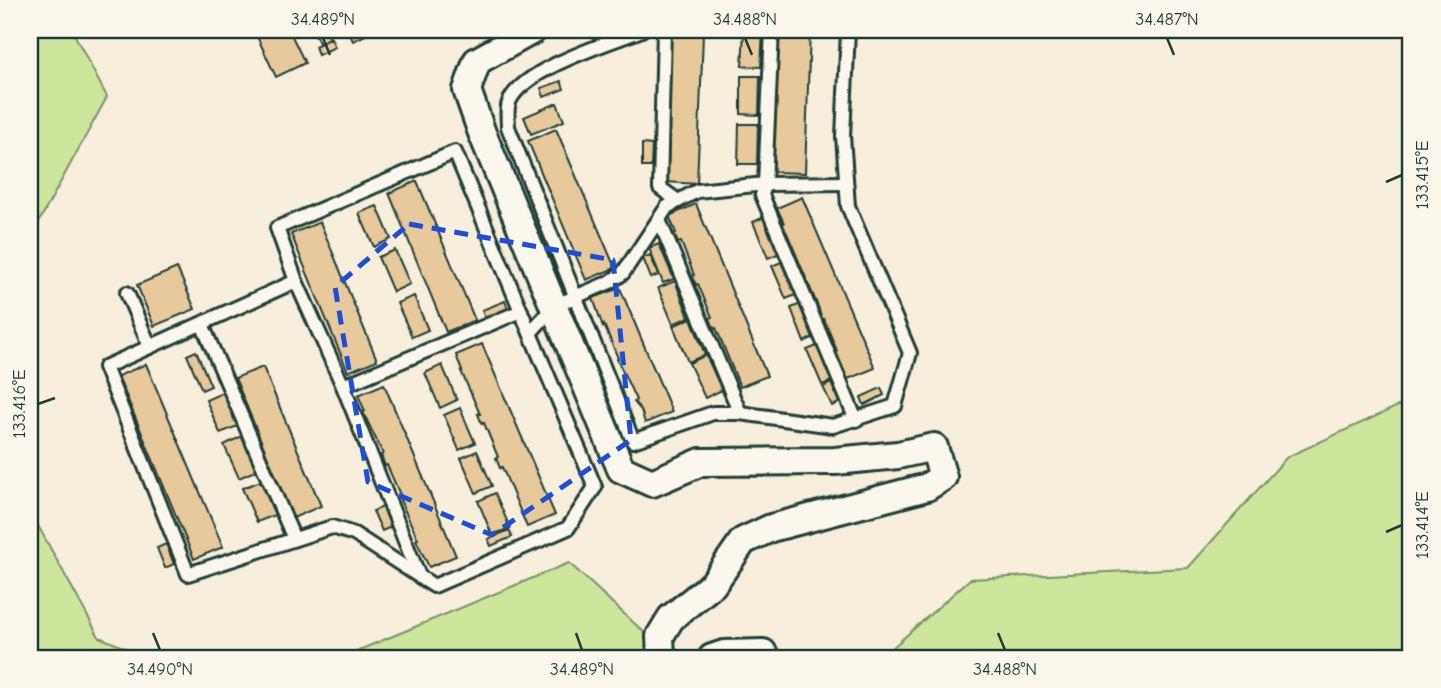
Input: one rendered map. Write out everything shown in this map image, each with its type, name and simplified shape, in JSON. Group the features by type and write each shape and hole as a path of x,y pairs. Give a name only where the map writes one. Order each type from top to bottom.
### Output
{"street":[{"path":"533,30 477,61 467,90 482,133 565,301 621,469 652,483 701,462 835,461 898,455 934,447 943,477 927,487 771,528 743,541 713,584 671,618 660,636 663,658"},
{"path":"712,658 724,654 764,653 766,658"}],"lane":[{"path":"642,30 561,61 523,83 509,102 508,127 565,301 633,441 713,413 740,412 833,426 895,406 910,353 848,206 843,136 848,30"},
{"path":"664,30 660,188 678,201"},
{"path":"772,30 765,184 762,195 856,420"},
{"path":"296,282 105,367 188,574 332,527 354,534 434,586 568,528 595,487 455,152 277,228 296,282 343,386 419,576"},
{"path":"530,333 565,301 610,282 623,273 667,207 697,191 765,184 846,183"},
{"path":"659,220 740,412"},
{"path":"127,293 150,347"},
{"path":"343,386 521,311"},
{"path":"202,324 294,539"}],"highlighted area":[{"path":"409,224 613,260 631,440 492,535 368,482 335,287"}],"green space":[{"path":"30,30 72,30 107,97 30,238"},
{"path":"1411,400 1411,658 881,658 970,579 1188,568 1287,457"},
{"path":"30,511 99,637 149,658 30,658"},
{"path":"569,563 672,658 340,658"}],"building":[{"path":"254,30 289,30 305,63 276,77"},
{"path":"313,30 326,30 330,38 319,43"},
{"path":"348,30 376,30 353,41"},
{"path":"744,30 763,30 761,67 742,66"},
{"path":"779,30 810,30 805,173 773,172"},
{"path":"671,34 703,35 697,184 666,182"},
{"path":"331,38 335,47 318,55 315,46"},
{"path":"741,76 760,76 759,115 741,114"},
{"path":"561,81 564,89 544,97 541,88"},
{"path":"557,103 564,121 531,134 524,117"},
{"path":"739,124 758,124 757,164 738,164"},
{"path":"556,129 615,268 586,280 528,141"},
{"path":"642,144 652,145 651,167 642,167"},
{"path":"417,181 475,320 446,332 389,193"},
{"path":"802,197 875,368 848,379 787,233 785,234 784,223 777,208"},
{"path":"696,204 767,376 740,387 716,328 714,329 710,318 712,317 698,284 696,285 692,276 694,275 681,242 678,243 674,234 676,233 669,216"},
{"path":"377,206 391,239 374,247 359,213"},
{"path":"764,217 780,253 768,258 753,222"},
{"path":"320,222 377,360 348,372 291,234"},
{"path":"659,244 674,279 663,283 649,248"},
{"path":"395,250 410,284 393,292 378,257"},
{"path":"650,255 659,275 651,278 643,258"},
{"path":"781,262 796,295 786,299 772,266"},
{"path":"177,268 195,309 154,326 137,285"},
{"path":"675,281 689,317 673,324 658,288"},
{"path":"620,288 672,412 645,423 593,298"},
{"path":"414,296 428,330 412,337 397,303"},
{"path":"505,301 508,309 485,318 482,310"},
{"path":"801,304 814,337 804,342 791,308"},
{"path":"691,318 705,355 688,362 673,326"},
{"path":"482,344 555,515 527,527 502,467 500,468 496,458 498,457 484,423 482,424 456,355"},
{"path":"817,346 832,381 822,385 807,350"},
{"path":"196,351 211,386 202,390 187,355"},
{"path":"706,355 722,390 705,398 689,363"},
{"path":"146,364 223,547 194,559 118,376"},
{"path":"442,365 457,400 440,408 425,373"},
{"path":"263,367 321,506 293,518 235,378"},
{"path":"831,383 839,403 832,406 823,387"},
{"path":"384,384 456,556 429,567 399,498 401,497 387,465 385,466 381,455 383,454 358,395"},
{"path":"881,388 884,395 864,405 861,397"},
{"path":"224,392 238,426 220,433 206,400"},
{"path":"460,408 475,443 459,450 444,415"},
{"path":"242,436 257,470 239,478 224,445"},
{"path":"477,451 492,486 476,493 461,458"},
{"path":"261,481 275,515 257,522 242,488"},
{"path":"495,493 510,528 492,535 478,501"},
{"path":"383,507 391,527 382,531 373,511"},
{"path":"509,530 512,537 491,546 488,539"},
{"path":"166,544 174,564 165,568 157,548"}]}
